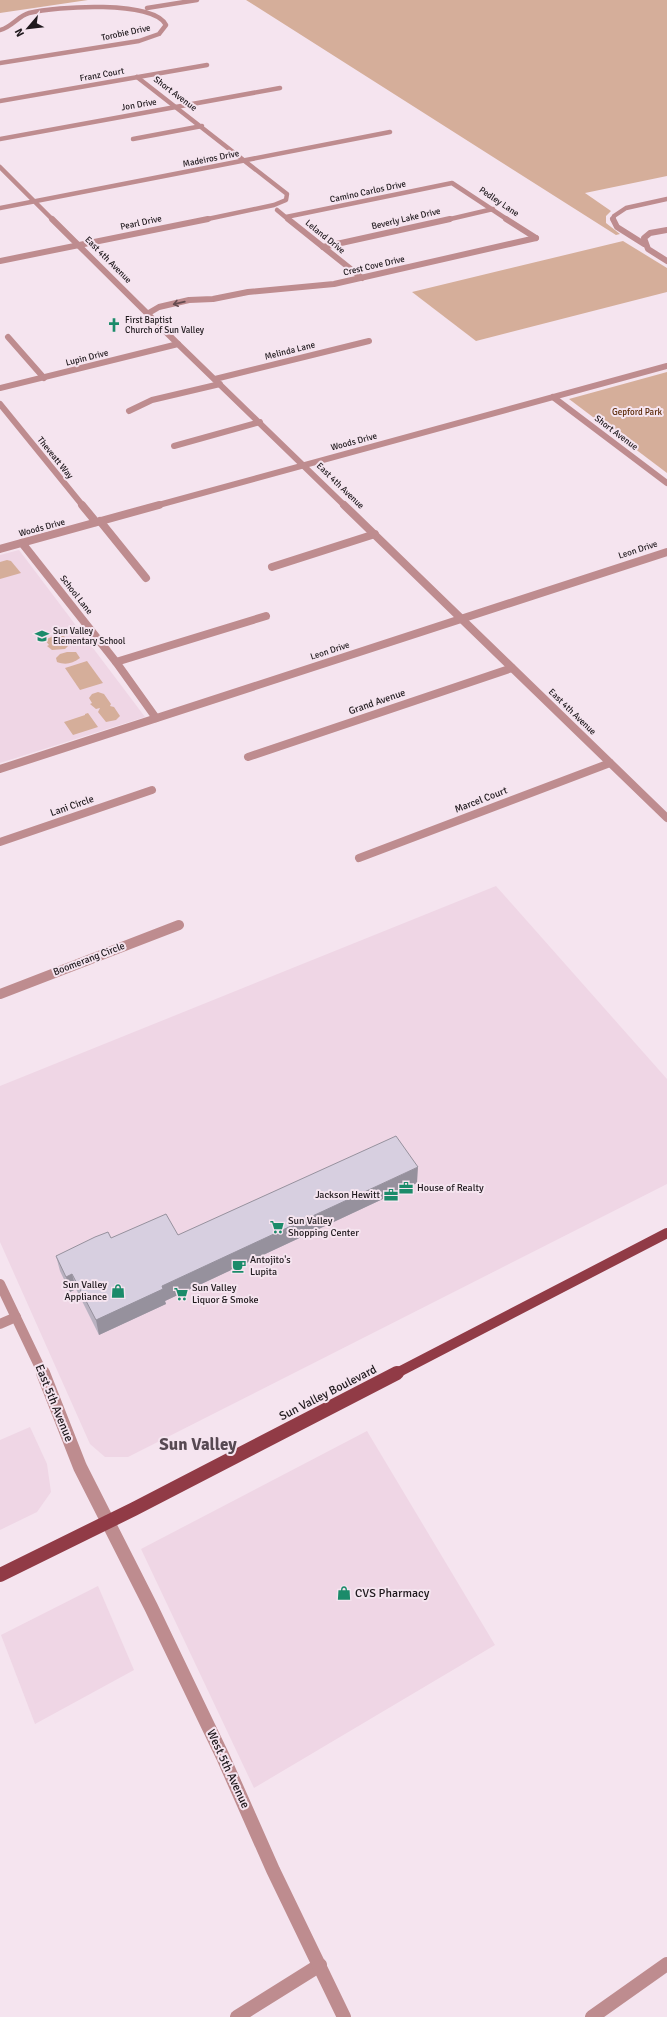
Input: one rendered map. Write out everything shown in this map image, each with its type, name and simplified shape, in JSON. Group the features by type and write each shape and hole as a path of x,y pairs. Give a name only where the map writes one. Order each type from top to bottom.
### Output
{"main road":[{"name":"Sun Valley Boulevard","path":"0,1575 107,1522 667,1233"}],"street":[{"path":"147,8 197,0"},
{"name":"Torobie Drive","path":"0,30 14,26 23,15 54,8 101,2 134,4 147,8 166,22 163,31 138,41 0,63"},
{"name":"Franz Court","path":"0,101 207,65"},
{"name":"Short Avenue","path":"137,77 202,126 287,194 286,200"},
{"name":"Jon Drive","path":"0,138 280,88"},
{"name":"Short Avenue","path":"133,138 202,126"},
{"name":"Madeiros Drive","path":"0,208 390,132"},
{"name":"East 4th Avenue","path":"0,167 80,245 147,314 667,818"},
{"name":"Pedley Lane","path":"452,183 536,238"},
{"name":"Camino Carlos Drive","path":"286,217 452,183"},
{"path":"667,199 626,208 614,216 613,220 617,227 667,261"},
{"name":"Pearl Drive","path":"0,261 274,205 286,200"},
{"name":"Beverly Lake Drive","path":"323,247 493,209"},
{"name":"Leland Drive","path":"277,210 362,278"},
{"path":"644,245 644,238 647,235 667,230"},
{"name":"Crest Cove Drive","path":"147,314 159,308 180,303 241,292 319,287 536,238"},
{"name":"Crest Cove Drive","path":"147,314 164,313 188,308 213,298"},
{"path":"8,337 44,378"},
{"name":"Melinda Lane","path":"129,411 152,400 217,381 369,341"},
{"name":"Lupin Drive","path":"0,388 178,344"},
{"name":"Woods Drive","path":"0,549 667,366"},
{"name":"Short Avenue","path":"553,397 667,483"},
{"name":"Theveatt Way","path":"0,404 146,578"},
{"path":"174,446 260,422"},
{"path":"272,567 375,534"},
{"name":"School Lane","path":"22,543 116,662 156,718"},
{"name":"Leon Drive","path":"0,769 667,552"},
{"path":"116,662 266,616"},
{"name":"Grand Avenue","path":"248,756 512,668"},
{"name":"Marcel Court","path":"359,858 610,763"},
{"name":"Lani Circle","path":"0,842 152,790"},
{"name":"Boomerang Circle","path":"0,994 178,925"},
{"name":"East 5th Avenue","path":"0,1284 49,1386 80,1467 107,1522"},
{"path":"0,1324 16,1317"},
{"name":"West 5th Avenue","path":"107,1522 151,1607 220,1750 273,1870 344,2017"},
{"path":"592,2017 667,1964"},
{"path":"237,2017 320,1965"}],"shaded area":[{"name":"Sun Valley Elementary School","path":"19,550 145,717 0,763 0,555"},
{"name":"Sun Valley Shopping Center","path":"496,886 667,1079 667,1184 128,1457 105,1457 90,1444 0,1242 0,1086"},
{"path":"30,1427 47,1464 51,1492 37,1512 0,1530 0,1440"},
{"name":"CVS Pharmacy","path":"367,1431 495,1645 254,1788 141,1549"},
{"path":"98,1586 134,1670 35,1724 1,1635"}],"green space":[{"path":"0,0 88,0 0,13"},
{"path":"246,0 667,0 667,176 585,193 611,211 606,216 606,223 620,234 616,235"},
{"path":"623,241 667,268 667,292 476,341 412,292"},
{"name":"Gepford Park","path":"667,372 667,473 569,399"},
{"path":"7,560 11,561 21,573 0,579 0,562"},
{"path":"55,635 64,636 70,644 65,649 52,650 47,646 49,645 45,640"},
{"path":"76,652 80,658 74,662 57,662 56,658 60,654"},
{"path":"87,661 103,683 80,690 65,668"},
{"path":"98,692 104,694 111,704 110,706 114,707 120,716 116,720 106,722 98,712 100,708 96,709 90,704 92,703 89,698 92,694"},
{"path":"88,713 98,727 73,735 64,722"}],"building":[{"path":"396,1136 418,1167 162,1286 163,1289 96,1320 72,1274 66,1277 56,1256 108,1232 111,1238 166,1214 178,1235"}],"place":[{"name":"First Baptist Church of Sun Valley","path":"114,325"},
{"name":"Sun Valley Elementary School","path":"42,636"},
{"name":"House of Realty","path":"406,1188"},
{"name":"Jackson Hewitt","path":"391,1195"},
{"name":"Sun Valley Shopping Center","path":"277,1227"},
{"name":"Antojito's Lupita","path":"239,1266"},
{"name":"Sun Valley Appliance","path":"118,1291"},
{"name":"Sun Valley Liquor & Smoke","path":"181,1294"},
{"name":"CVS Pharmacy","path":"344,1593"}],"district":[{"name":"Sun Valley","path":"198,1444"}]}
